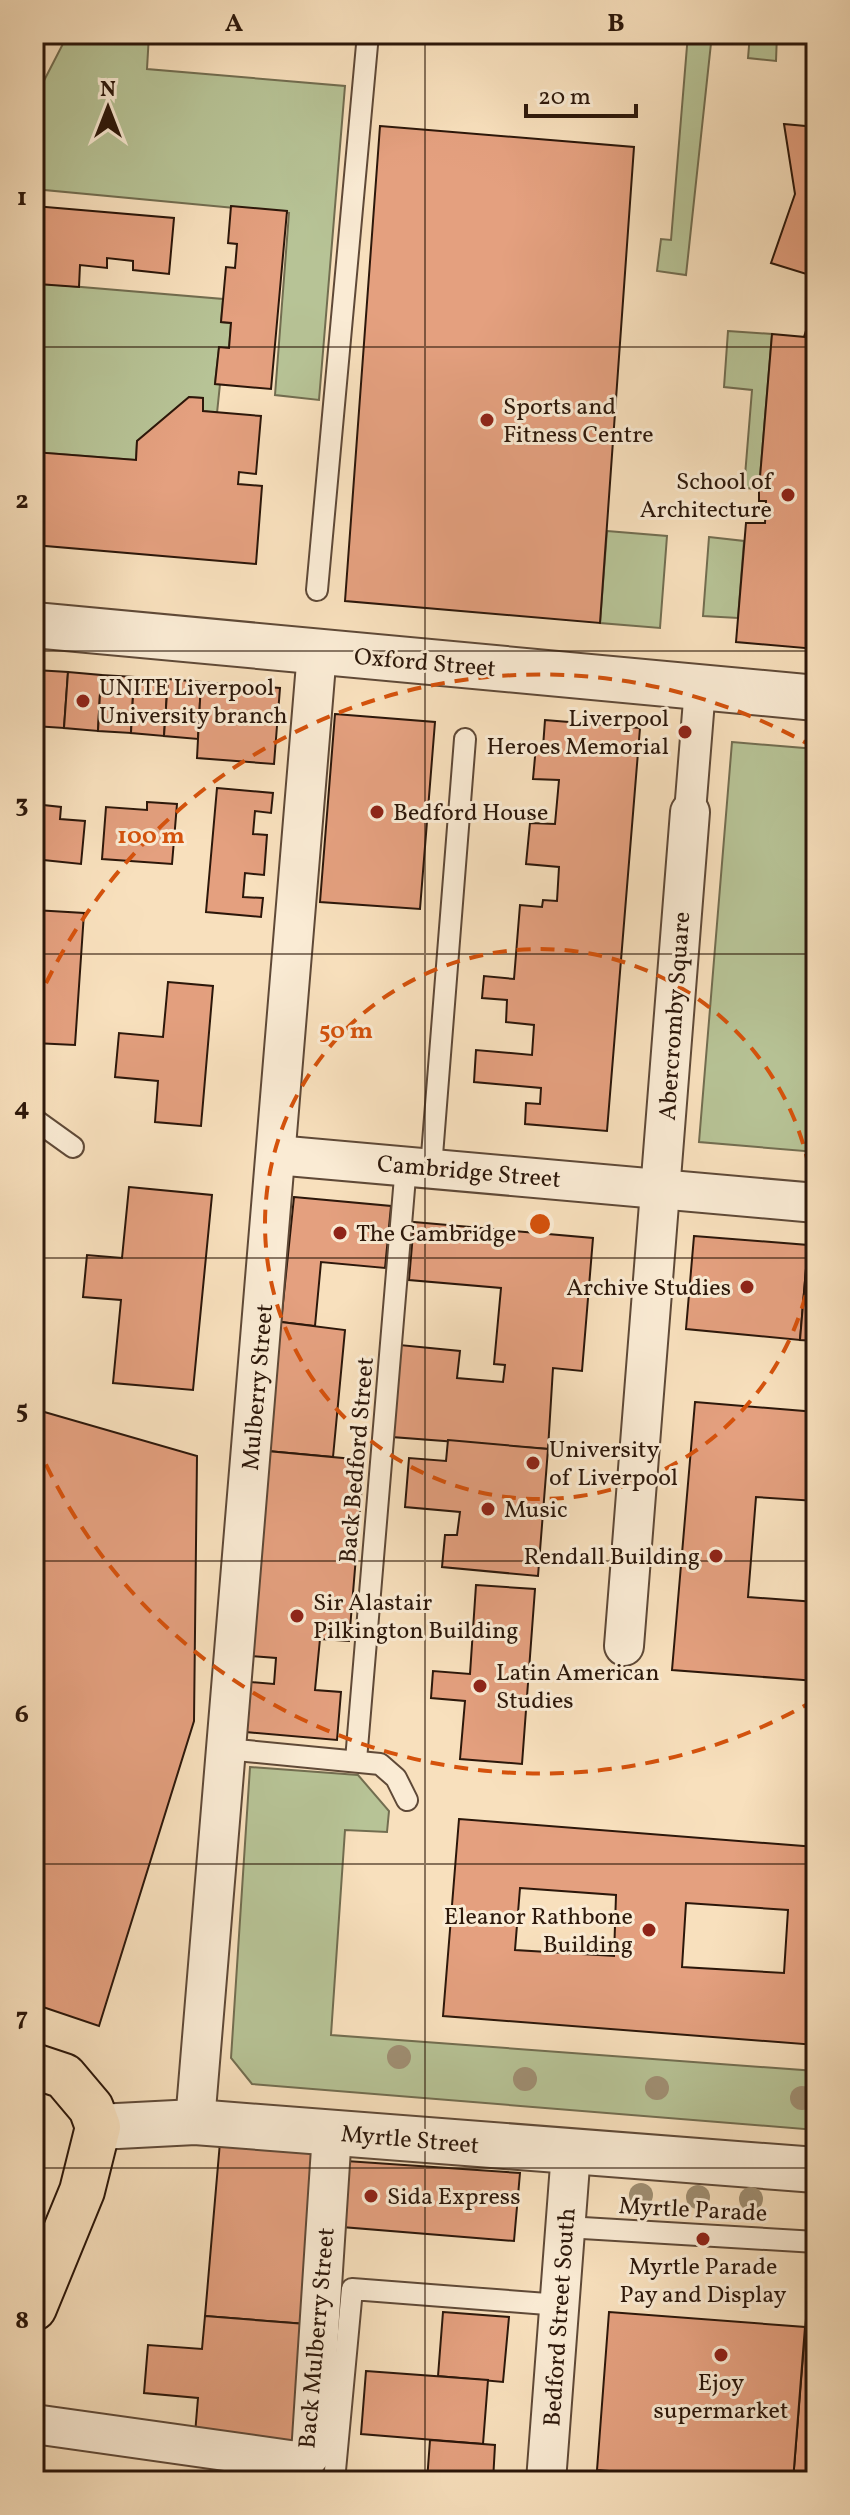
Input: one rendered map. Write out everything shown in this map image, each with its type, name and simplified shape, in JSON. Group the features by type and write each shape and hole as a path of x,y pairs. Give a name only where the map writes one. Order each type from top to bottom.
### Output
{"main road":[{"path":"34,2066 64,2076 91,2108 98,2127 82,2191 34,2308"}],"street":[{"name":"Oxford Street","path":"34,625 816,698"},
{"name":"Mulberry Street","path":"195,2122 317,652"},
{"name":"Abercromby Square","path":"661,1189 700,688"},
{"name":"Cambridge Street","path":"276,1155 661,1189"},
{"path":"624,1646 661,1189 816,1203"},
{"name":"Myrtle Street","path":"98,2127 195,2122 816,2170"},
{"name":"Back Mulberry Street","path":"34,2424 304,2462 311,2454 332,2133"},
{"name":"Bedford Street South","path":"546,2481 571,2152"}],"lane":[{"path":"317,590 368,34"},
{"name":"Back Bedford Street","path":"356,1760 465,739"},
{"path":"34,1119 73,1147"},
{"path":"226,1749 380,1764 396,1778 407,1800"},
{"name":"Myrtle Parade","path":"566,2227 816,2242"},
{"path":"334,2481 352,2289 560,2305"}],"green space":[{"path":"68,34 149,34 147,69 345,86 319,400 275,395 289,213 34,189 34,100"},
{"path":"688,34 712,34 686,275 657,271 661,239 671,240"},
{"path":"750,34 777,34 776,61 748,58"},
{"path":"34,283 223,299 221,322 231,323 229,348 219,348 215,383 220,384 217,413 203,411 203,398 189,397 137,441 136,460 34,452"},
{"path":"728,331 772,334 759,489 744,488 752,390 724,387"},
{"path":"607,531 667,536 660,628 600,623"},
{"path":"709,537 744,541 738,618 703,616"},
{"path":"732,742 816,749 816,1152 699,1142"},
{"path":"250,1767 358,1775 389,1811 387,1832 345,1830 331,2035 816,2071 816,2130 252,2084 231,2058"}],"building":[{"path":"784,124 816,127 816,277 771,263 795,194"},
{"name":"Sports and Fitness Centre","path":"380,126 634,147 600,623 345,601"},
{"path":"34,206 174,218 169,274 133,270 133,261 107,258 107,268 80,265 79,287 38,284 40,253 34,252"},
{"path":"231,206 287,211 271,389 215,384 219,347 229,348 231,323 221,322 226,267 235,268 237,244 228,243"},
{"path":"816,299 816,338 804,337 813,308"},
{"name":"School of Architecture","path":"772,334 816,338 816,649 736,642 746,523 765,523 766,501 759,501 759,489"},
{"path":"189,397 203,398 203,411 261,416 256,474 239,472 238,484 262,486 256,564 34,545 34,452 136,460 137,441"},
{"path":"35,670 68,672 64,728 34,726"},
{"name":"UNITE Liverpool University branch","path":"68,672 101,675 98,731 64,728"},
{"path":"101,675 134,677 131,733 98,731"},
{"path":"134,677 168,679 164,736 131,733"},
{"path":"168,679 201,682 198,739 164,736"},
{"path":"201,682 280,688 274,764 197,758"},
{"name":"Bedford House","path":"335,714 435,722 420,909 320,902"},
{"path":"545,720 640,728 607,1131 525,1124 526,1103 540,1104 541,1088 474,1082 476,1050 532,1055 534,1025 506,1022 507,1000 482,998 484,976 514,979 520,905 542,907 543,900 557,901 559,867 526,864 530,823 555,824 559,780 533,779 536,746 543,747"},
{"path":"217,788 273,793 271,813 255,811 253,834 267,835 264,875 245,873 243,897 263,898 261,917 206,912"},
{"path":"147,802 177,804 172,864 102,859 106,807 147,810"},
{"path":"34,804 61,807 60,819 85,821 81,864 34,859"},
{"path":"34,910 84,913 75,1045 34,1043"},
{"path":"168,982 213,986 201,1126 155,1122 158,1081 115,1077 119,1033 163,1037"},
{"path":"129,1187 212,1195 193,1390 113,1383 121,1300 83,1297 87,1255 122,1258"},
{"path":"294,1197 391,1206 385,1268 321,1262 315,1326 281,1322"},
{"path":"414,1222 593,1238 582,1371 553,1368 548,1449 392,1437 400,1345 460,1351 457,1378 503,1382 505,1365 494,1364 501,1288 409,1280"},
{"name":"Archive Studies","path":"694,1236 808,1245 800,1340 686,1329"},
{"path":"808,1245 816,1246 816,1341 800,1340"},
{"path":"281,1322 345,1330 333,1457 268,1451"},
{"name":"Rendall Building","path":"695,1402 816,1412 816,1501 756,1497 748,1597 816,1602 816,1681 672,1670"},
{"path":"34,1409 197,1456 194,1721 99,2026 34,2004"},
{"name":"Music","path":"448,1440 548,1449 538,1576 442,1567 445,1535 457,1535 460,1512 405,1507 409,1458 446,1461"},
{"name":"Sir Alastair Pilkington Building","path":"256,1450 364,1460 349,1641 320,1639 315,1690 341,1692 337,1740 246,1732 251,1682 274,1684 276,1658 239,1655"},
{"name":"Latin American Studies","path":"476,1585 535,1589 522,1764 460,1759 465,1701 431,1698 433,1671 470,1674"},
{"name":"Eleanor Rathbone Building","path":"459,1819 816,1847 816,2045 443,2016","holes":["520,1888 616,1895 614,1956 515,1950","686,1903 788,1910 784,1973 682,1967"]},
{"path":"220,2142 321,2150 306,2324 205,2316"},
{"path":"346,2161 520,2173 514,2241 342,2227"},
{"path":"808,2294 816,2294 816,2481 793,2481"},
{"path":"443,2312 509,2317 503,2382 438,2376"},
{"path":"609,2312 805,2327 793,2481 735,2481 597,2470"},
{"path":"205,2316 306,2324 296,2443 195,2434 198,2398 144,2393 148,2345 202,2349"},
{"path":"366,2371 488,2380 483,2444 361,2434"},
{"path":"430,2440 495,2445 493,2481 427,2481"},
{"path":"199,2475 267,2481 198,2481"}],"place":[{"name":"Sports and Fitness Centre","path":"487,420"},
{"name":"School of Architecture","path":"788,495"},
{"name":"UNITE Liverpool University branch","path":"83,701"},
{"name":"Liverpool Heroes Memorial","path":"685,732"},
{"name":"Bedford House","path":"377,812"},
{"name":"The Cambridge","path":"340,1233"},
{"name":"Archive Studies","path":"747,1287"},
{"name":"University of Liverpool","path":"533,1463"},
{"name":"Music","path":"488,1509"},
{"name":"Rendall Building","path":"716,1556"},
{"name":"Sir Alastair Pilkington Building","path":"297,1616"},
{"name":"Latin American Studies","path":"480,1686"},
{"name":"Eleanor Rathbone Building","path":"649,1930"},
{"name":"Sida Express","path":"371,2196"},
{"name":"Myrtle Parade Pay and Display","path":"703,2239"},
{"name":"Ejoy supermarket","path":"721,2355"}]}
